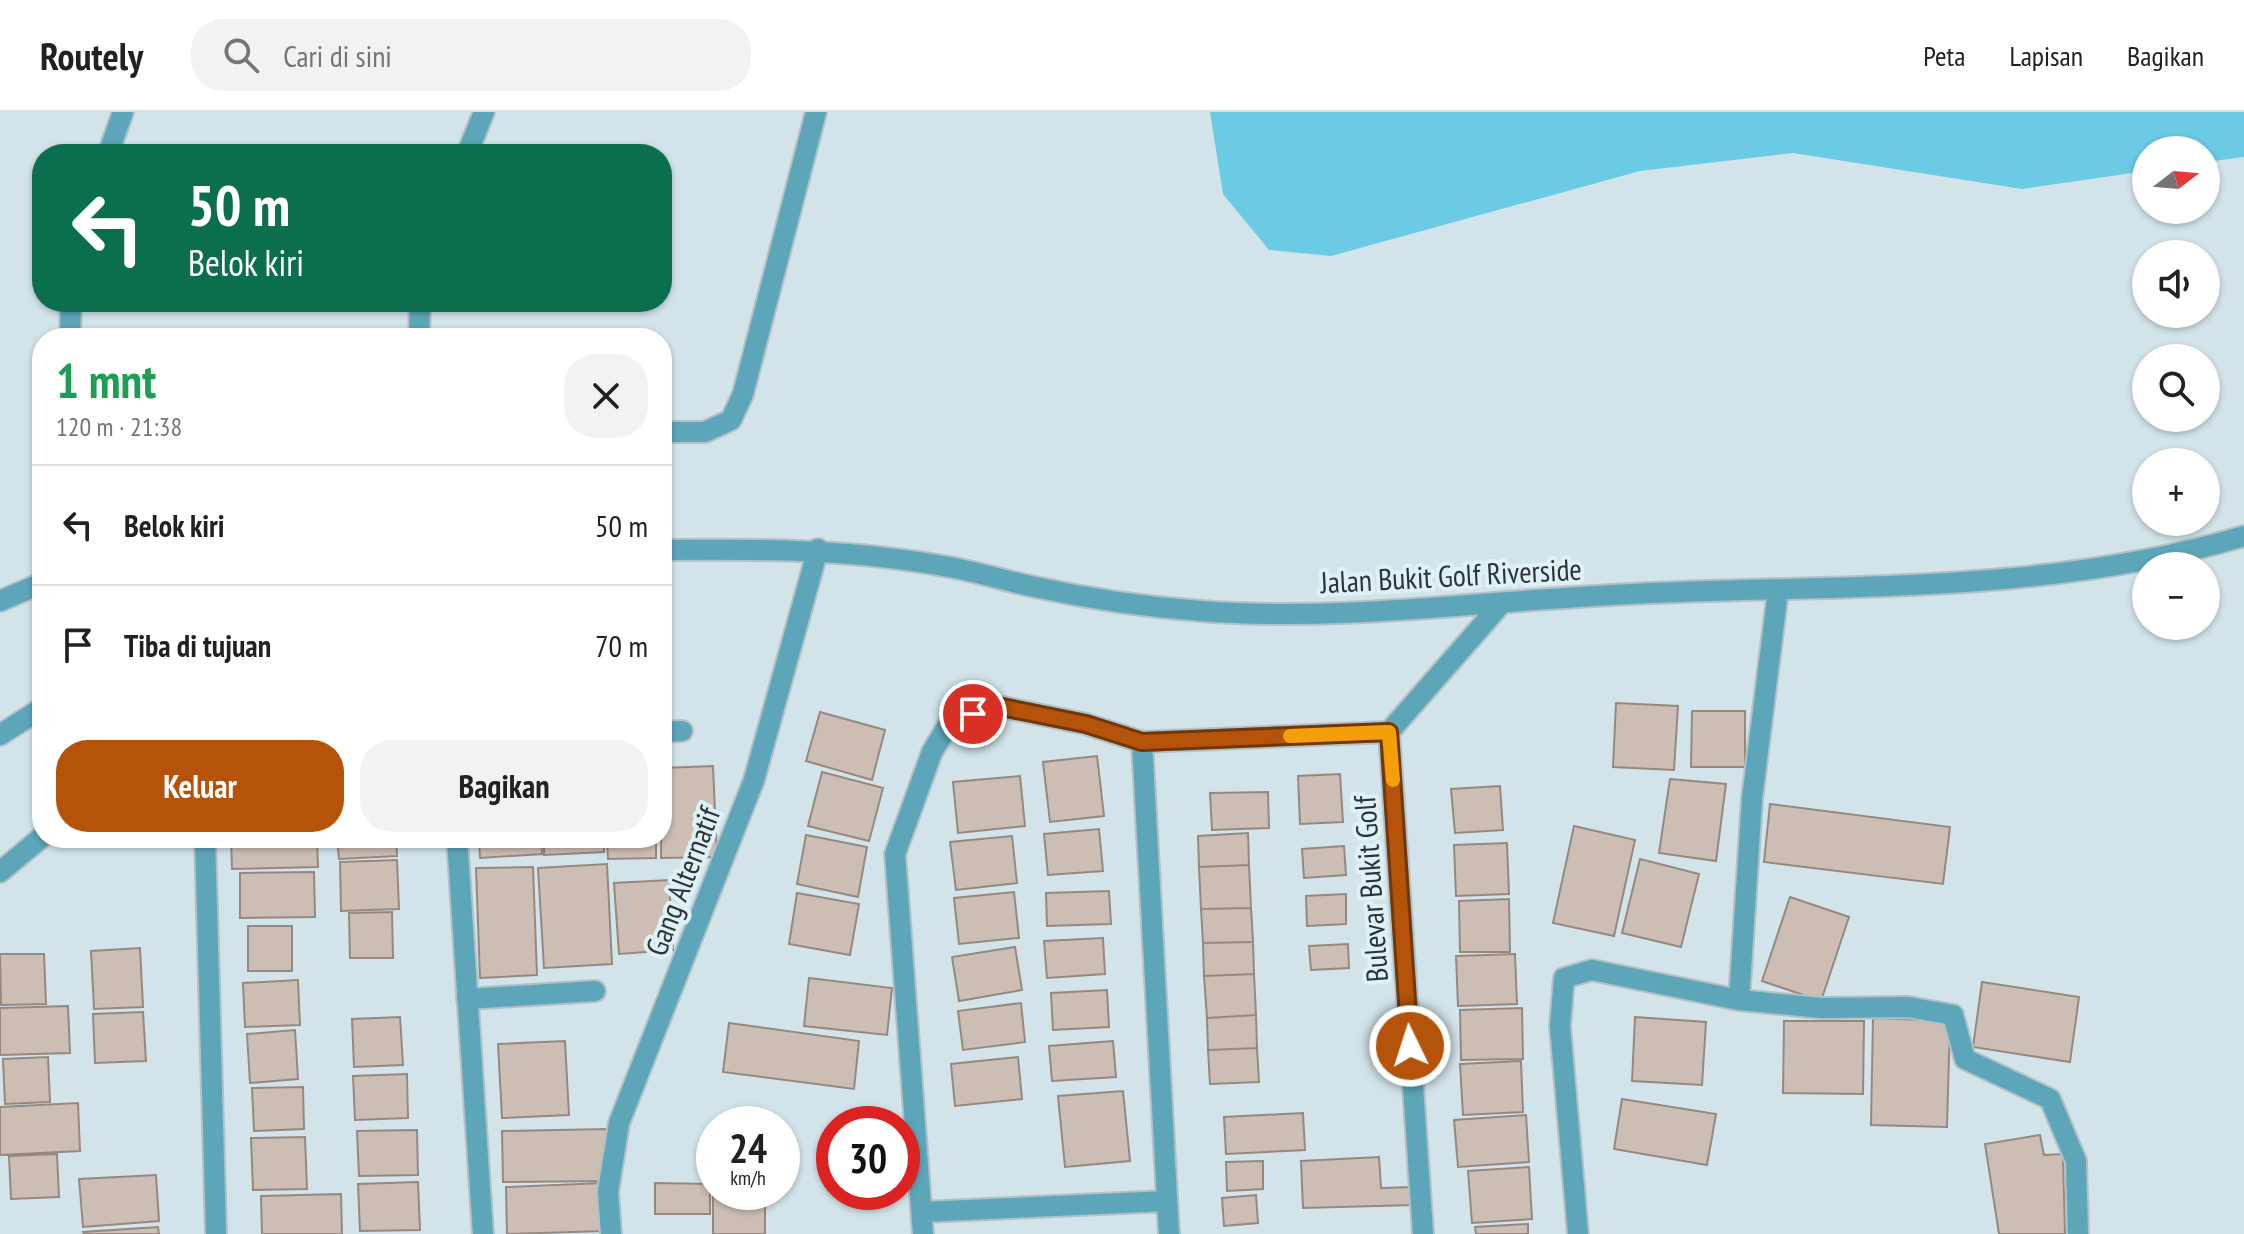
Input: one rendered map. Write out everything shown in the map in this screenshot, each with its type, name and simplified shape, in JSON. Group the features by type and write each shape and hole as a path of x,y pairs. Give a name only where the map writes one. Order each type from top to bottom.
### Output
{"street":[{"path":"112,144 123,112"},
{"path":"471,144 484,112"},
{"path":"672,432 705,432 731,420 743,394 816,112"},
{"name":"Jalan Bukit Golf Riverside","path":"672,550 818,549 949,567 1115,603 1274,615 1632,594 1778,591 2017,577 2102,568 2175,555 2244,536"},
{"name":"Gang Alternatif","path":"611,1234 608,1192 619,1123 754,780 818,549"},
{"path":"0,601 32,587"},
{"path":"1739,1000 1752,799 1778,591"},
{"path":"923,1234 895,854 932,752 950,722 997,706 1086,724 1142,742 1389,732 1501,604"},
{"path":"0,735 32,714"},
{"name":"Bulevar Bukit Golf","path":"1389,732 1423,1234"},
{"path":"1142,742 1169,1234"},
{"path":"0,872 32,845"},
{"path":"205,848 216,1234"},
{"path":"458,848 483,1234"},
{"path":"1578,1234 1560,1026 1564,978 1592,970 1739,1000 1821,1008 1908,1007 1953,1015 1965,1059 2050,1099 2076,1161 2078,1234"},
{"path":"467,999 595,991"},
{"path":"922,1212 1167,1201"}],"shaded area":[{"path":"1210,112 2244,112 2244,157 2220,160 2220,136 2132,136 2132,173 2022,189 1793,153 1640,171 1331,256 1269,250 1223,194"}],"building":[{"path":"1616,703 1678,706 1674,770 1613,767"},
{"path":"1692,711 1745,711 1745,767 1691,767"},
{"path":"820,712 885,730 872,780 806,761"},
{"path":"1097,756 1104,816 1050,822 1043,762"},
{"path":"713,766 717,857 661,858 661,848 672,848 672,768"},
{"path":"822,772 883,788 869,841 808,826"},
{"path":"1340,774 1343,822 1300,824 1298,776"},
{"path":"1020,776 1025,826 958,833 953,782"},
{"path":"1670,779 1726,784 1716,861 1659,853"},
{"path":"1500,786 1503,830 1455,833 1451,789"},
{"path":"1268,792 1269,828 1212,830 1210,793"},
{"path":"1770,804 1950,827 1943,884 1764,862"},
{"path":"1574,826 1635,840 1614,936 1553,923"},
{"path":"1099,829 1103,871 1048,875 1044,834"},
{"path":"1248,833 1249,865 1199,867 1198,836"},
{"path":"806,835 867,847 858,897 797,884"},
{"path":"1012,836 1017,883 956,890 950,842"},
{"path":"1507,843 1509,894 1456,896 1454,845"},
{"path":"1344,846 1346,875 1304,878 1302,849"},
{"path":"231,848 317,848 318,867 232,869"},
{"path":"338,848 397,848 397,856 339,859"},
{"path":"480,848 542,848 542,854 480,858"},
{"path":"544,848 604,848 604,852 544,855"},
{"path":"607,848 656,848 656,858 608,859"},
{"path":"1640,859 1699,874 1681,947 1622,933"},
{"path":"397,860 399,909 341,911 340,862"},
{"path":"607,864 612,964 544,968 538,868"},
{"path":"1249,865 1251,908 1201,909 1199,867"},
{"path":"533,867 537,975 480,978 476,868"},
{"path":"314,872 315,917 240,918 240,873"},
{"path":"669,880 673,950 619,954 614,883"},
{"path":"1109,891 1111,924 1047,926 1046,893"},
{"path":"1014,892 1019,938 959,944 954,898"},
{"path":"797,893 859,904 850,955 789,944"},
{"path":"1346,894 1346,924 1307,926 1306,896"},
{"path":"1790,897 1849,917 1821,1001 1762,981"},
{"path":"1509,899 1510,952 1460,952 1459,901"},
{"path":"1251,908 1253,942 1203,943 1201,909"},
{"path":"392,912 393,958 350,958 349,913"},
{"path":"248,926 292,926 292,971 248,971"},
{"path":"1103,938 1105,974 1047,978 1044,941"},
{"path":"1253,942 1254,974 1204,976 1203,943"},
{"path":"1348,944 1349,968 1311,970 1309,946"},
{"path":"1015,947 1022,990 959,1001 952,957"},
{"path":"140,948 143,1007 94,1009 91,951"},
{"path":"0,954 44,954 46,1004 1,1005"},
{"path":"1515,954 1517,1004 1458,1006 1456,956"},
{"path":"1254,974 1256,1015 1207,1018 1204,976"},
{"path":"809,978 892,988 887,1035 804,1026"},
{"path":"298,980 300,1025 245,1027 243,983"},
{"path":"1982,982 2079,997 2070,1062 1973,1047"},
{"path":"1107,990 1109,1027 1053,1030 1051,993"},
{"path":"1021,1003 1025,1042 963,1050 958,1011"},
{"path":"68,1006 70,1053 0,1055 0,1008"},
{"path":"1522,1008 1523,1059 1461,1060 1460,1010"},
{"path":"143,1012 146,1061 95,1063 93,1014"},
{"path":"1256,1015 1257,1048 1208,1050 1207,1018"},
{"path":"400,1017 403,1065 354,1067 352,1019"},
{"path":"1635,1017 1706,1022 1702,1085 1632,1081"},
{"path":"1873,1018 1950,1021 1947,1127 1871,1125"},
{"path":"1784,1021 1864,1021 1863,1094 1783,1093"},
{"path":"729,1023 859,1041 854,1089 723,1072"},
{"path":"295,1030 298,1079 250,1083 247,1034"},
{"path":"565,1041 569,1115 502,1118 498,1044"},
{"path":"1113,1041 1116,1077 1052,1081 1049,1046"},
{"path":"1257,1048 1259,1082 1210,1084 1208,1050"},
{"path":"48,1057 50,1102 5,1104 3,1059"},
{"path":"1018,1057 1022,1099 955,1106 951,1064"},
{"path":"1521,1061 1523,1112 1463,1115 1460,1064"},
{"path":"407,1074 408,1118 355,1120 353,1076"},
{"path":"303,1087 304,1129 254,1131 252,1088"},
{"path":"1123,1091 1130,1161 1065,1167 1058,1096"},
{"path":"1622,1099 1716,1114 1707,1165 1614,1149"},
{"path":"78,1103 80,1151 0,1155 0,1107"},
{"path":"1303,1113 1305,1150 1226,1154 1224,1117"},
{"path":"1526,1115 1529,1162 1458,1167 1454,1120"},
{"path":"607,1129 608,1181 503,1182 502,1131"},
{"path":"417,1130 418,1175 359,1176 357,1131"},
{"path":"2040,1135 2044,1155 2063,1154 2065,1234 1999,1234 1985,1144"},
{"path":"305,1137 307,1189 253,1190 251,1138"},
{"path":"57,1154 59,1197 11,1199 9,1156"},
{"path":"1379,1157 1381,1188 1413,1187 1414,1205 1303,1208 1301,1161"},
{"path":"1263,1161 1263,1189 1227,1191 1226,1162"},
{"path":"1529,1167 1532,1219 1472,1223 1468,1171"},
{"path":"156,1175 159,1221 83,1227 79,1179"},
{"path":"418,1182 420,1230 360,1231 358,1184"},
{"path":"603,1183 605,1231 507,1234 506,1187"},
{"path":"655,1183 696,1184 696,1210 710,1210 710,1214 655,1214"},
{"path":"341,1194 342,1234 262,1234 261,1196"},
{"path":"1256,1195 1258,1223 1224,1226 1222,1198"},
{"path":"713,1210 765,1210 765,1234 713,1234"},
{"path":"1528,1224 1528,1234 1476,1234 1475,1227"},
{"path":"158,1227 159,1234 83,1232"}],"slow traffic":[{"path":"1290,736 1389,732 1393,780"}],"route":[{"path":"973,714 997,706 1086,724 1142,742 1389,732 1410,1046"}]}
